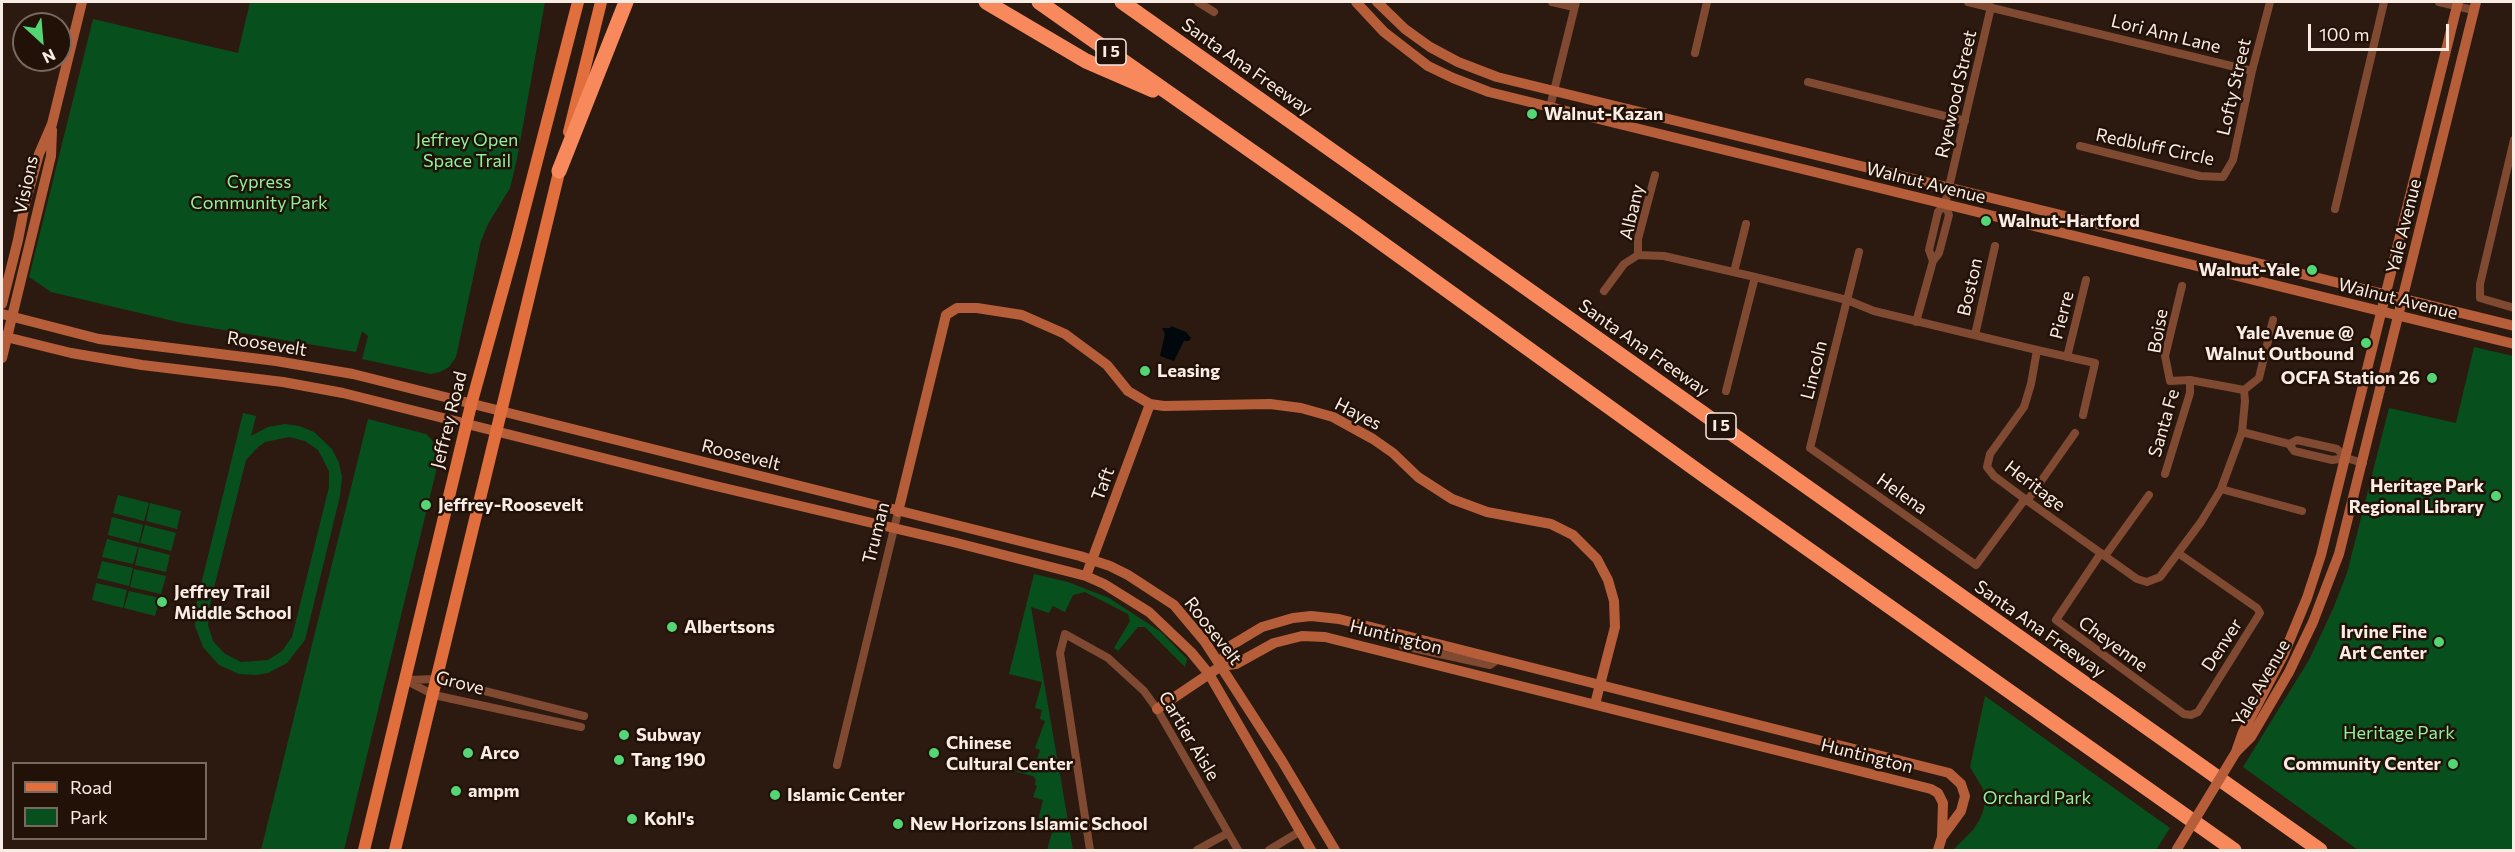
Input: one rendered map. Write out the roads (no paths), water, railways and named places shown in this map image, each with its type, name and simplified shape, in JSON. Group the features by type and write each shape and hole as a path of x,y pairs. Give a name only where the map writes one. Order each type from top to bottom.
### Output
{"highway":[{"path":"559,171 626,2"},
{"path":"986,2 1086,61 1183,103"},
{"name":"I 5","path":"1038,2 1354,223 1709,480 2234,850"},
{"name":"Santa Ana Freeway","path":"1122,2 2320,850"}],"main road":[{"name":"Jeffrey Road","path":"364,850 466,424 578,2"},
{"path":"395,850 601,2"}],"street":[{"name":"Visions","path":"2,304 39,154 52,124 82,2"},
{"path":"1198,2 1214,12"},
{"name":"Walnut Avenue","path":"1356,2 1397,44 1428,66 1489,92 2514,344"},
{"name":"Walnut Avenue","path":"1377,2 1413,35 1448,57 1488,74 2514,326"},
{"path":"1550,107 1575,4 1552,2"},
{"path":"1695,53 1707,2"},
{"name":"Lori Ann Lane","path":"1968,2 2252,71"},
{"name":"Lofty Street","path":"2223,177 2233,160 2270,2"},
{"path":"2335,209 2384,2"},
{"path":"2439,2 2474,6"},
{"name":"Yale Avenue","path":"2176,850 2236,752 2243,732 2283,656 2307,598 2321,555 2383,312 2419,153 2457,4"},
{"name":"Yale Avenue","path":"2236,752 2251,737 2289,672 2313,622 2339,554 2474,6"},
{"name":"Ryewood Street","path":"1916,321 1933,261 1929,250 1931,240 1938,212 1945,204 1950,188 1991,7"},
{"path":"1808,82 1965,121"},
{"name":"Visions","path":"2,358 7,315 51,156 52,124"},
{"path":"2514,140 2503,182 2514,185"},
{"name":"Redbluff Circle","path":"2080,146 2200,176 2223,177"},
{"name":"Albany","path":"1638,255 1638,239 1655,176"},
{"name":"Walnut Avenue","path":"2503,182 2480,284 2480,298 2514,308"},
{"path":"1734,272 1746,224"},
{"name":"Boston","path":"1975,335 1995,246"},
{"name":"Lincoln","path":"1810,448 1859,252"},
{"path":"1604,291 1624,264 1638,255 1664,256 1847,300 1874,311 2095,363 2083,415"},
{"path":"1726,391 1755,277"},
{"name":"Pierre","path":"2067,357 2086,280"},
{"name":"Boise","path":"2182,286 2165,356 2170,381 2190,381"},
{"name":"Truman","path":"837,765 943,322 951,311 967,308 1000,310 1046,324 1065,334 1107,365 1128,391 1150,404"},
{"name":"Roosevelt","path":"7,315 99,339 276,361 353,374 1093,560 1128,575 1174,605 1221,666 1282,761 1335,850"},
{"path":"2190,381 2244,390 2259,378 2273,320"},
{"name":"Roosevelt","path":"4,337 71,353 142,365 314,387 1086,576 1104,584 1149,612 1178,637 1209,674 1311,850"},
{"name":"Heritage","path":"2037,350 2024,408 1990,454 1987,467 1994,476 2026,500 2137,579 2147,582 2160,577 2221,489 2242,432 2244,390"},
{"name":"Santa Fe","path":"2165,474 2190,393 2190,381"},
{"name":"Taft","path":"1086,576 1150,404"},
{"name":"Hayes","path":"1150,404 1164,406 1270,404 1300,408 1334,417 1373,439 1393,453 1418,477 1452,499 1487,512 1551,524 1573,535 1597,559 1608,579 1614,601 1614,627 1595,704"},
{"path":"2242,432 2289,444 2297,440 2337,449 2346,458 2362,463"},
{"path":"2026,500 2075,433"},
{"name":"Helena","path":"1810,448 1976,565 2026,500"},
{"path":"707,484 712,464"},
{"path":"2221,489 2302,511"},
{"path":"2103,555 2149,495"},
{"name":"Denver","path":"2178,553 2257,608 2260,613 2198,711 2191,715"},
{"name":"Cheyenne","path":"2103,555 2056,621 2184,714 2191,715"},
{"name":"Huntington","path":"1221,666 1227,648 1262,627 1293,618 1325,616 1403,645 1595,704 1931,789 1938,793 1943,803 1942,837"},
{"name":"Cartier Aisle","path":"1090,850 1062,671 1060,653 1065,634 1108,658 1144,691 1157,709 1238,850"},
{"name":"Huntington","path":"1157,709 1221,666 1236,664 1280,641 1311,636 1403,645 1498,659 1949,773 1961,784 1965,796 1961,811 1942,837"},
{"name":"Grove","path":"406,680 437,679 584,716"},
{"name":"Grove","path":"406,680 434,694 581,727"},
{"path":"1269,850 1299,832"},
{"path":"1197,850 1228,833"},
{"path":"1938,850 1942,837"}],"place":[{"name":"Walnut-Kazan","path":"1532,114"},
{"name":"Walnut-Hartford","path":"1986,221"},
{"name":"Walnut-Yale","path":"2312,270"},
{"name":"Yale Avenue @ Walnut Outbound","path":"2366,343"},
{"name":"Leasing","path":"1145,371"},
{"name":"OCFA Station 26","path":"2432,378"},
{"name":"Heritage Park Regional Library","path":"2496,496"},
{"name":"Jeffrey-Roosevelt","path":"426,505"},
{"name":"Jeffrey Trail Middle School","path":"162,602"},
{"name":"Albertsons","path":"672,627"},
{"name":"Irvine Fine Art Center","path":"2439,642"},
{"name":"Subway","path":"624,735"},
{"name":"Arco","path":"468,753"},
{"name":"Chinese Cultural Center","path":"934,753"},
{"name":"Tang 190","path":"619,760"},
{"name":"Community Center","path":"2453,764"},
{"name":"ampm","path":"456,791"},
{"name":"Islamic Center","path":"775,795"},
{"name":"Kohl's","path":"632,819"},
{"name":"New Horizons Islamic School","path":"898,824"}],"park label":[{"name":"Jeffrey Open Space Trail","path":"467,150"},
{"name":"Cypress Community Park","path":"259,192"},
{"name":"Heritage Park","path":"2399,733"},
{"name":"Orchard Park","path":"2037,798"}]}
